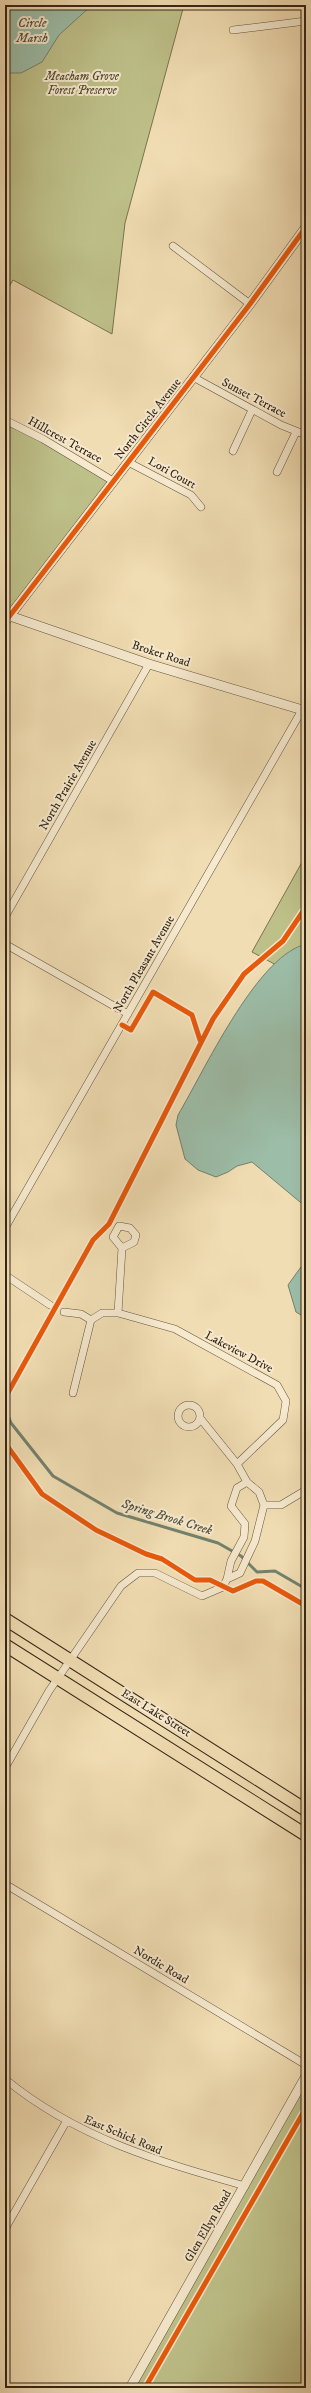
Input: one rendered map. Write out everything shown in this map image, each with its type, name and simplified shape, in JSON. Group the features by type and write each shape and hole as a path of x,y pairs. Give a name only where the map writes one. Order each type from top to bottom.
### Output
{"main road":[{"name":"East Lake Street","path":"5,1619 306,1810"},
{"name":"East Lake Street","path":"5,1645 306,1835"}],"street":[{"path":"234,30 306,21"},
{"name":"North Circle Avenue","path":"7,619 250,304 306,227"},
{"path":"173,246 250,304"},
{"name":"Sunset Terrace","path":"193,377 252,410 296,432 306,435"},
{"path":"233,451 252,410"},
{"name":"Hillcrest Terrace","path":"5,420 43,439 113,481"},
{"path":"277,472 296,432"},
{"name":"Lori Court","path":"128,462 191,495 201,507"},
{"name":"Broker Road","path":"7,619 149,664 304,710"},
{"name":"North Prairie Avenue","path":"5,917 149,664"},
{"name":"North Pleasant Avenue","path":"5,1228 304,710"},
{"path":"5,944 128,1014"},
{"path":"118,1313 122,1248"},
{"path":"5,1275 50,1305"},
{"path":"64,1312 81,1314 91,1320 83,1344 72,1393"},
{"name":"Lakeview Drive","path":"91,1320 102,1313 118,1313 175,1329 277,1385 286,1401 282,1420 236,1464"},
{"path":"200,1418 236,1464 247,1482 259,1492 264,1505 255,1541 240,1573 228,1578"},
{"path":"5,1768 57,1678 121,1586 138,1573 154,1573 202,1596 223,1587 228,1578 233,1558 244,1537 245,1524 230,1506 236,1488 247,1482"},
{"path":"264,1505 281,1505 306,1490"},
{"name":"Nordic Road","path":"5,1884 306,2065"},
{"name":"Glen Ellyn Road","path":"130,2388 306,2076"},
{"name":"East Schick Road","path":"5,2079 66,2122 111,2143 163,2164 245,2186"},
{"path":"5,2229 66,2122"}],"green space":[{"name":"Meacham Grove Forest Preserve","path":"5,5 184,5 125,223 112,334 13,280 5,294"},
{"path":"5,425 43,439 113,481 5,620"},
{"path":"306,855 306,981 252,952"},
{"path":"306,2084 306,2388 135,2388"}],"water":[{"name":"Circle Marsh","path":"5,5 92,5 59,35 42,62 21,73 5,73"},
{"path":"303,945 306,946 306,1207 252,1162 237,1166 216,1177 198,1170 185,1159 176,1125 178,1115 216,1046 249,994 267,972 285,955"},
{"path":"306,1260 306,1318 296,1312 288,1285"}],"waterway":[{"name":"Spring Brook Creek","path":"5,1408 11,1423 53,1476 117,1513 218,1543 241,1556 257,1572 275,1571 306,1589"}],"cycle path":[{"path":"5,622 250,304 306,227"},
{"path":"5,1398 93,1240 109,1224 213,1019 244,974 283,941 306,907"},
{"path":"122,1025 131,1030 153,992 192,1015 200,1040"},
{"path":"5,1443 42,1494 96,1530 146,1554 162,1559 195,1580 210,1580 233,1591 256,1581 263,1581 306,1606"},
{"path":"145,2388 306,2108"}]}
